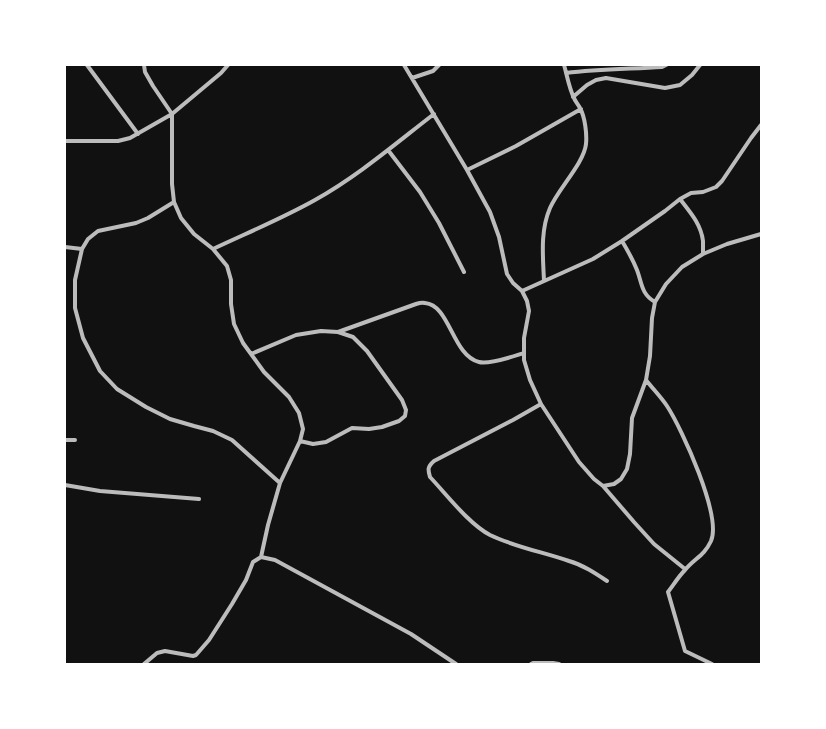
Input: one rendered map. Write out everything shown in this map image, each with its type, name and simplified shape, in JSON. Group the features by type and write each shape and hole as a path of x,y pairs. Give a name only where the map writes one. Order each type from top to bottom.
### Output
{"street":[{"path":"87,65 138,134"},
{"path":"144,65 145,72 172,114 172,184 174,202 181,218 194,234 213,249 227,266 231,280 231,304 234,324 243,343 264,372 289,398 299,413 303,429 300,441 280,483 261,557"},
{"path":"65,141 118,141 130,138 172,114 221,73 228,65"},
{"path":"404,65 467,170 490,212 499,237 507,274 528,301 529,311 524,338 524,360 530,380 541,404 579,462 594,479 603,486 654,544 685,569"},
{"path":"412,78 433,71 439,65"},
{"path":"544,281 542,249 544,228 550,208 581,159 586,145 586,128 581,109 573,97 564,65"},
{"path":"566,74 587,70 662,67 666,65"},
{"path":"573,97 591,82 606,78 665,88 680,86 700,65"},
{"path":"467,170 516,146 581,109"},
{"path":"213,249 316,200 354,175 434,114"},
{"path":"522,292 593,259 622,241 680,199 691,194 703,192 716,187 722,181 750,138 761,125"},
{"path":"388,150 420,192 439,223 464,272"},
{"path":"680,199 694,216 700,229 703,242 703,254"},
{"path":"174,202 148,218 136,223 98,231 88,239 82,250 75,280 75,308 83,338 100,371 117,389 146,407 170,419 213,431 232,440 280,483"},
{"path":"603,486 614,484 621,479 627,469 630,454 632,418 646,380 650,356 652,318 655,302 666,284 682,267 703,254 727,244 761,234"},
{"path":"622,241 638,271 645,293 655,302"},
{"path":"65,247 82,250"},
{"path":"338,332 416,304 426,302 435,307 443,315 463,351 470,358 480,362 489,362 524,353"},
{"path":"251,354 296,335 321,331 338,332 353,337 367,351 402,400 406,410 405,416 399,421 382,427 369,429 352,428 326,442 313,444 300,441"},
{"path":"646,380 667,406 680,430 696,464 708,498 713,525 712,539 704,553 685,569 668,592 685,651 712,664"},
{"path":"541,404 514,420 434,461 430,464 428,471 430,477 470,520 489,534 510,543 570,561 588,569 607,581"},
{"path":"65,440 75,440"},
{"path":"65,484 100,491 198,499"},
{"path":"144,664 157,653 164,651 193,656 196,655 209,640 232,604 246,580 253,562 261,557 274,560 411,634 456,664"},
{"path":"531,664 559,664"}]}
